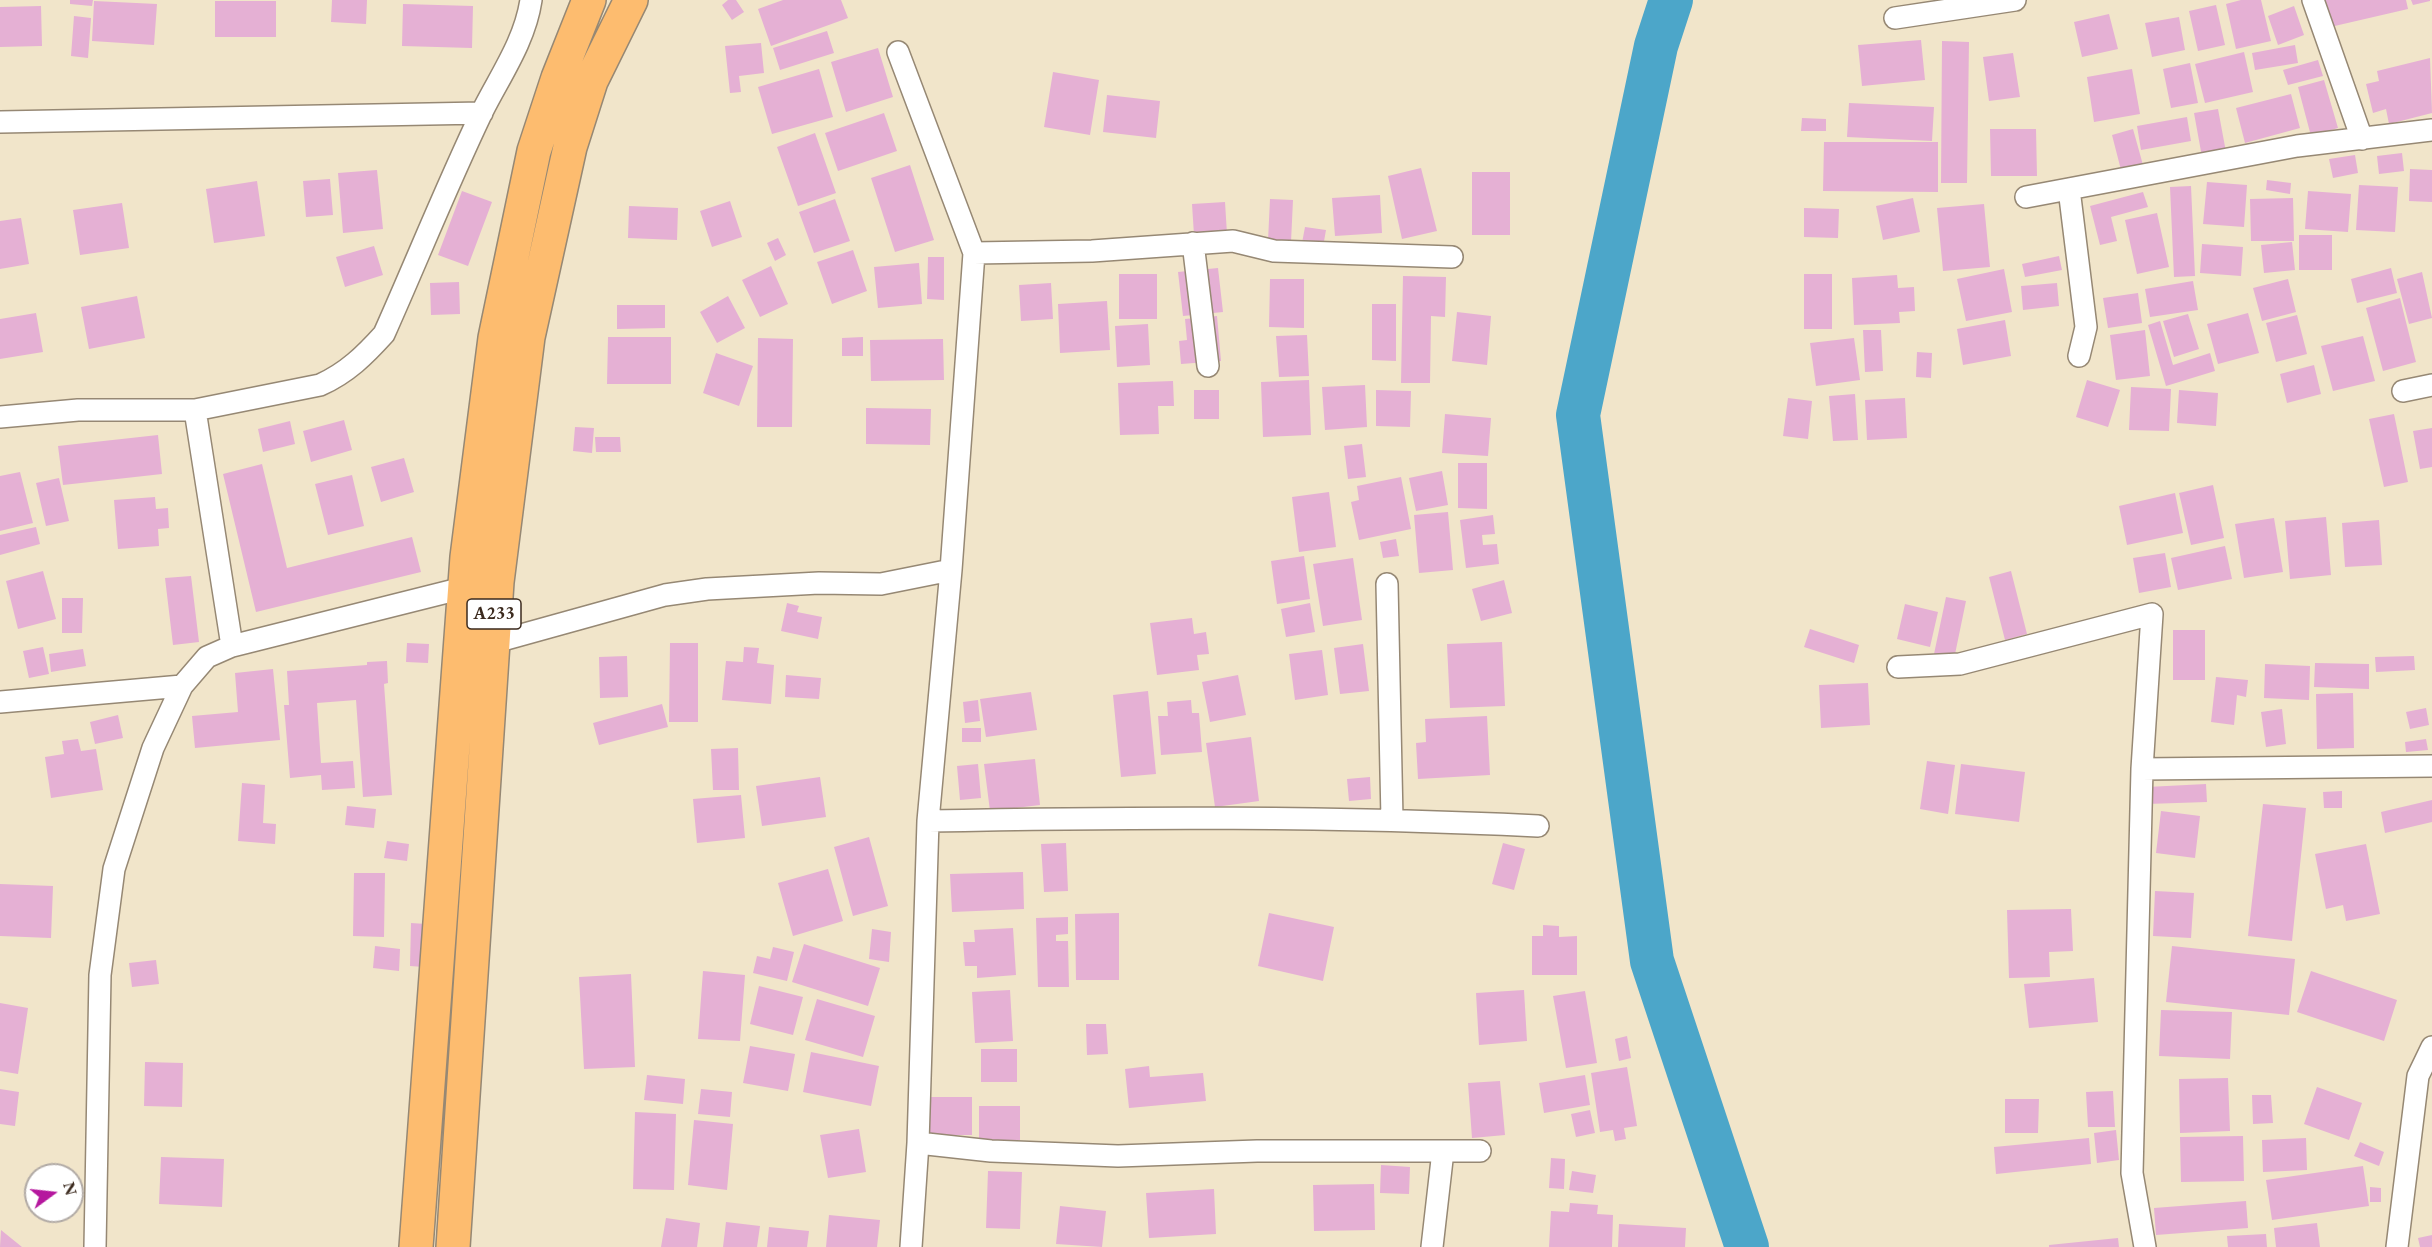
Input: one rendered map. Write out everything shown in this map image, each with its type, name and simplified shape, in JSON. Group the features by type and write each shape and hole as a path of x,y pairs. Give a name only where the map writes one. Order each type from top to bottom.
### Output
{"highway":[{"name":"A233","path":"416,1247 481,585 495,338 532,163 558,78 590,0"},
{"name":"A233","path":"453,1247 492,643 481,585 528,337 570,147 591,81 631,0"}],"street":[{"path":"0,417 78,410 195,410 320,385 337,377 363,357 384,334 482,113 528,20 531,0"},
{"path":"1895,18 2015,0"},
{"path":"2313,0 2362,139"},
{"path":"898,52 974,253 951,570 928,821 918,1143 911,1247"},
{"path":"0,122 482,113"},
{"path":"2026,197 2297,146 2432,130"},
{"path":"2069,189 2086,327 2079,356"},
{"path":"974,253 1092,251 1233,241 1274,251 1452,257"},
{"path":"1193,243 1208,366"},
{"path":"2403,391 2432,385"},
{"path":"195,410 232,646"},
{"path":"492,643 665,595 707,589 819,583 881,584 951,570"},
{"path":"1387,584 1392,819"},
{"path":"95,1247 100,975 114,869 153,748 182,687 207,657 232,646 481,585"},
{"path":"1898,667 1960,664 2152,614 2142,769 2132,1173 2145,1247"},
{"path":"0,702 182,687"},
{"path":"2142,769 2432,766"},
{"path":"928,821 1135,817 1392,819 1538,826"},
{"path":"2397,1247 2418,1076 2432,1047"},
{"path":"918,1143 991,1151 1118,1156 1257,1151 1480,1151"},
{"path":"1432,1247 1443,1151"}],"building":[{"path":"70,0 93,0 92,6 70,4"},
{"path":"332,0 367,0 366,24 331,22"},
{"path":"728,0 736,0 744,12 732,20 722,5"},
{"path":"783,0 841,0 848,18 771,46 758,9"},
{"path":"2241,0 2261,0 2271,41 2236,49 2226,4"},
{"path":"2320,0 2406,0 2408,9 2326,28"},
{"path":"2411,0 2430,0 2430,1 2413,5"},
{"path":"94,1 157,4 154,45 92,41"},
{"path":"215,1 276,1 276,37 215,37"},
{"path":"403,4 473,6 472,48 402,46"},
{"path":"2216,5 2225,45 2198,51 2189,11"},
{"path":"41,6 42,46 0,47 0,7"},
{"path":"2294,6 2304,35 2278,45 2268,16"},
{"path":"2109,14 2118,49 2082,57 2074,22"},
{"path":"74,16 91,18 88,58 71,56"},
{"path":"2179,17 2185,50 2152,57 2145,23"},
{"path":"827,31 834,53 780,70 773,48"},
{"path":"1921,40 1925,80 1862,86 1858,45"},
{"path":"1942,41 1969,42 1967,183 1941,183"},
{"path":"761,43 764,73 739,76 741,92 730,93 725,46"},
{"path":"2295,45 2298,63 2255,70 2252,53"},
{"path":"878,48 893,97 846,112 831,62"},
{"path":"2244,52 2253,92 2205,103 2195,64"},
{"path":"2013,53 2020,97 1989,101 1983,57"},
{"path":"2430,58 2432,113 2389,124 2386,109 2373,113 2366,84 2379,81 2377,71"},
{"path":"2318,60 2323,76 2288,85 2283,70"},
{"path":"2190,63 2198,103 2171,108 2163,69"},
{"path":"819,69 833,117 772,134 758,87"},
{"path":"2132,69 2140,114 2094,122 2087,77"},
{"path":"1053,72 1099,80 1090,135 1044,127"},
{"path":"2324,80 2338,128 2311,136 2298,87"},
{"path":"2291,94 2300,128 2245,143 2236,108"},
{"path":"1107,95 1160,101 1156,138 1103,132"},
{"path":"1849,103 1934,107 1932,141 1847,137"},
{"path":"2218,109 2226,152 2202,157 2194,113"},
{"path":"884,113 897,151 838,171 825,133"},
{"path":"2187,117 2191,141 2141,150 2137,126"},
{"path":"1802,118 1826,119 1826,131 1801,131"},
{"path":"1990,129 2036,129 2037,176 1991,176"},
{"path":"2133,129 2143,165 2121,170 2112,135"},
{"path":"815,133 836,193 798,206 777,147"},
{"path":"1824,142 1938,142 1938,192 1823,191"},
{"path":"2402,153 2404,171 2379,174 2377,156"},
{"path":"2355,155 2358,173 2333,178 2329,159"},
{"path":"910,165 934,240 895,252 871,178"},
{"path":"1421,168 1437,231 1402,239 1388,176"},
{"path":"2410,169 2432,170 2432,202 2409,201"},
{"path":"377,170 383,229 343,233 338,173"},
{"path":"1472,172 1510,172 1510,235 1472,235"},
{"path":"330,179 333,215 306,217 303,181"},
{"path":"2267,180 2291,183 2290,194 2266,190"},
{"path":"257,181 265,236 214,243 206,189"},
{"path":"2207,182 2247,185 2244,227 2203,224"},
{"path":"2359,185 2398,187 2395,232 2356,230"},
{"path":"2191,186 2195,276 2174,277 2170,187"},
{"path":"462,191 492,202 468,266 438,255"},
{"path":"2308,191 2351,194 2348,232 2305,229"},
{"path":"2143,192 2148,207 2111,217 2117,241 2100,245 2090,206"},
{"path":"1380,195 1382,233 1335,236 1332,198"},
{"path":"1913,198 1920,232 1883,240 1876,206"},
{"path":"2293,198 2294,241 2251,241 2250,199"},
{"path":"835,199 850,241 814,253 799,212"},
{"path":"1270,199 1293,200 1291,242 1268,241"},
{"path":"730,201 742,237 712,247 700,211"},
{"path":"1225,202 1227,234 1194,235 1192,204"},
{"path":"122,203 129,248 80,255 73,210"},
{"path":"1984,204 1990,267 1943,271 1937,208"},
{"path":"629,206 678,208 677,240 628,238"},
{"path":"1804,208 1839,209 1838,238 1804,237"},
{"path":"2157,213 2169,267 2137,274 2125,220"},
{"path":"21,218 29,264 0,269 0,221"},
{"path":"1305,227 1326,230 1323,247 1302,243"},
{"path":"2299,235 2332,235 2332,270 2299,270"},
{"path":"778,238 786,255 775,261 767,243"},
{"path":"2292,242 2295,270 2264,273 2261,245"},
{"path":"2202,244 2243,247 2241,276 2200,273"},
{"path":"374,246 383,275 345,287 336,257"},
{"path":"853,250 867,291 832,304 817,262"},
{"path":"2059,256 2062,270 2025,277 2022,264"},
{"path":"928,257 944,257 944,300 927,299"},
{"path":"919,263 922,304 878,308 874,267"},
{"path":"771,266 788,304 760,317 742,280"},
{"path":"1218,268 1223,312 1183,316 1178,272"},
{"path":"2391,268 2397,293 2357,303 2351,279"},
{"path":"2004,269 2012,312 1966,321 1957,279"},
{"path":"2422,272 2432,318 2409,324 2397,279"},
{"path":"1119,274 1157,274 1157,319 1119,319"},
{"path":"1804,274 1832,274 1832,329 1804,329"},
{"path":"1897,275 1898,288 1914,287 1915,311 1899,312 1900,323 1854,325 1852,278"},
{"path":"1403,276 1446,277 1445,317 1431,316 1430,383 1401,383"},
{"path":"1270,279 1304,279 1304,328 1269,327"},
{"path":"2288,279 2296,312 2262,321 2253,288"},
{"path":"2193,281 2198,310 2150,317 2145,289"},
{"path":"459,282 460,314 431,315 430,283"},
{"path":"1051,283 1053,319 1021,321 1019,285"},
{"path":"2057,283 2059,306 2023,310 2021,286"},
{"path":"2138,293 2142,323 2108,328 2103,298"},
{"path":"137,296 145,338 89,349 81,307"},
{"path":"728,296 745,328 717,343 700,312"},
{"path":"2400,298 2416,362 2383,371 2366,308"},
{"path":"1107,301 1110,350 1060,353 1058,304"},
{"path":"1372,304 1396,304 1396,361 1372,360"},
{"path":"617,305 665,305 665,328 617,329"},
{"path":"1457,312 1491,316 1487,365 1452,361"},
{"path":"36,313 43,352 0,359 0,319"},
{"path":"2248,313 2259,353 2218,364 2207,324"},
{"path":"2188,314 2199,349 2174,357 2163,321"},
{"path":"2297,315 2307,354 2276,362 2266,323"},
{"path":"1217,316 1221,361 1181,364 1179,341 1187,340 1185,319"},
{"path":"2005,320 2011,356 1963,365 1957,329"},
{"path":"2160,321 2173,365 2210,353 2215,371 2166,386 2148,325"},
{"path":"1148,324 1150,365 1117,367 1115,326"},
{"path":"1863,330 1881,330 1883,371 1865,372"},
{"path":"2145,330 2150,376 2116,380 2110,335"},
{"path":"1307,335 1309,376 1279,377 1276,336"},
{"path":"2363,336 2375,381 2333,391 2321,346"},
{"path":"608,337 671,337 671,384 607,384"},
{"path":"863,337 863,356 842,356 842,338"},
{"path":"758,338 793,339 792,427 757,427"},
{"path":"1854,338 1860,380 1816,386 1810,343"},
{"path":"943,339 944,380 871,381 870,340"},
{"path":"1917,352 1932,353 1931,378 1916,377"},
{"path":"716,353 753,366 739,406 703,393"},
{"path":"2314,365 2321,394 2287,403 2280,374"},
{"path":"1309,380 1311,435 1263,437 1261,382"},
{"path":"2087,380 2120,390 2108,427 2076,417"},
{"path":"1173,381 1174,406 1158,406 1159,434 1120,435 1118,383"},
{"path":"1365,385 1367,427 1325,430 1322,387"},
{"path":"2131,387 2171,389 2169,431 2129,430"},
{"path":"1194,390 1219,390 1219,419 1194,419"},
{"path":"1376,390 1411,391 1410,427 1376,426"},
{"path":"2179,390 2218,393 2216,426 2177,423"},
{"path":"1855,394 1858,440 1833,441 1829,396"},
{"path":"1788,398 1812,401 1808,439 1783,436"},
{"path":"1905,398 1907,438 1867,440 1865,400"},
{"path":"866,408 931,409 930,445 866,444"},
{"path":"1445,414 1491,418 1488,456 1442,453"},
{"path":"2394,414 2408,482 2384,487 2369,419"},
{"path":"344,420 352,450 311,462 303,431"},
{"path":"290,421 295,444 263,452 258,429"},
{"path":"575,427 594,428 592,453 573,451"},
{"path":"2432,428 2432,467 2420,469 2413,431"},
{"path":"158,435 162,474 63,485 58,446"},
{"path":"595,437 620,437 621,452 596,452"},
{"path":"1362,444 1366,477 1348,479 1344,446"},
{"path":"404,458 414,492 381,502 371,467"},
{"path":"1458,463 1487,463 1487,509 1458,508"},
{"path":"262,464 287,568 412,537 421,572 256,612 223,474"},
{"path":"1442,471 1448,505 1416,511 1409,478"},
{"path":"20,472 33,523 0,531 0,476"},
{"path":"352,475 364,526 328,535 315,484"},
{"path":"1401,477 1411,529 1359,540 1351,502 1359,500 1357,486"},
{"path":"59,478 69,521 46,526 36,483"},
{"path":"2213,485 2224,538 2191,545 2179,493"},
{"path":"1329,492 1336,547 1299,552 1292,497"},
{"path":"2175,493 2183,533 2127,545 2119,506"},
{"path":"155,497 156,509 168,508 169,528 158,529 159,546 118,549 114,500"},
{"path":"1448,512 1453,570 1419,573 1414,515"},
{"path":"1493,515 1495,534 1482,535 1483,545 1497,544 1499,564 1466,568 1460,520"},
{"path":"2326,517 2331,575 2290,579 2285,521"},
{"path":"2274,518 2283,572 2244,578 2235,524"},
{"path":"2379,520 2382,565 2345,567 2342,523"},
{"path":"36,527 40,544 0,555 0,535"},
{"path":"1396,539 1399,556 1383,558 1380,542"},
{"path":"2225,546 2232,579 2178,590 2171,558"},
{"path":"2165,553 2171,587 2139,593 2133,558"},
{"path":"1304,556 1310,599 1277,604 1271,561"},
{"path":"1353,558 1362,620 1323,626 1313,564"},
{"path":"43,571 56,619 18,629 6,581"},
{"path":"2011,571 2027,634 2005,640 1989,577"},
{"path":"191,576 199,642 173,645 165,578"},
{"path":"1504,580 1512,613 1481,621 1472,589"},
{"path":"1946,597 1966,601 1954,659 1934,654"},
{"path":"62,598 83,598 82,633 62,633"},
{"path":"787,603 799,606 797,612 822,617 818,639 781,631"},
{"path":"1310,603 1315,632 1286,637 1281,609"},
{"path":"1905,604 1938,612 1930,647 1897,639"},
{"path":"1192,618 1194,634 1206,632 1209,654 1197,655 1199,670 1157,675 1150,623"},
{"path":"1810,629 1859,645 1854,663 1804,647"},
{"path":"2173,630 2205,630 2205,680 2173,680"},
{"path":"1502,642 1505,706 1450,708 1447,644"},
{"path":"407,643 429,644 428,663 406,662"},
{"path":"670,643 698,643 698,722 669,722"},
{"path":"1363,644 1369,691 1340,694 1334,648"},
{"path":"43,647 49,674 29,678 23,651"},
{"path":"744,647 759,648 757,663 774,665 771,704 722,700 726,661 743,662"},
{"path":"83,649 86,666 51,672 49,654"},
{"path":"1322,650 1328,695 1295,700 1289,654"},
{"path":"627,656 628,697 600,698 599,657"},
{"path":"2414,656 2415,670 2376,672 2375,657"},
{"path":"387,661 388,683 384,684 392,795 363,797 356,700 317,703 321,763 353,761 355,788 322,790 321,775 290,778 284,705 289,705 287,671 367,665 367,662"},
{"path":"2315,663 2369,664 2369,689 2314,687"},
{"path":"2265,664 2310,666 2309,700 2264,698"},
{"path":"273,669 280,740 195,748 192,716 238,712 235,673"},
{"path":"786,675 821,678 819,699 785,697"},
{"path":"1238,675 1246,715 1210,722 1202,682"},
{"path":"2216,677 2248,680 2246,697 2237,695 2234,725 2211,722"},
{"path":"1868,683 1870,725 1821,728 1819,685"},
{"path":"1148,691 1156,774 1121,777 1113,695"},
{"path":"1031,692 1037,730 986,737 980,699"},
{"path":"2353,693 2354,748 2317,749 2316,694"},
{"path":"978,700 980,721 965,723 963,702"},
{"path":"1191,700 1192,713 1199,713 1202,752 1161,755 1158,716 1168,716 1167,702"},
{"path":"662,704 668,727 599,745 593,723"},
{"path":"2426,708 2429,725 2410,729 2406,712"},
{"path":"2282,709 2286,744 2266,747 2261,712"},
{"path":"118,715 123,738 95,744 90,722"},
{"path":"1487,716 1490,775 1418,779 1416,743 1426,742 1425,719"},
{"path":"962,728 981,728 981,742 962,742"},
{"path":"1251,737 1259,801 1215,807 1206,743"},
{"path":"78,739 81,751 96,749 103,790 51,798 45,757 64,754 62,741"},
{"path":"2426,739 2428,750 2406,752 2405,742"},
{"path":"738,748 739,790 713,790 711,749"},
{"path":"1035,759 1040,805 990,811 984,764"},
{"path":"1927,761 1955,765 1948,814 1920,809"},
{"path":"978,764 981,798 960,800 957,766"},
{"path":"1961,764 2025,772 2019,822 1955,814"},
{"path":"820,777 826,817 762,826 756,786"},
{"path":"1370,777 1371,799 1349,801 1347,779"},
{"path":"242,783 265,785 263,823 276,824 275,844 238,841"},
{"path":"2206,784 2207,802 2147,804 2147,787"},
{"path":"2342,791 2342,808 2324,808 2323,792"},
{"path":"741,795 745,838 697,843 693,799"},
{"path":"2432,800 2432,822 2385,833 2381,812"},
{"path":"2263,804 2306,808 2292,941 2248,936"},
{"path":"347,806 376,809 374,828 345,825"},
{"path":"2161,811 2200,816 2195,858 2156,853"},
{"path":"869,837 888,906 853,916 834,847"},
{"path":"387,841 409,844 407,861 384,858"},
{"path":"1066,843 1068,891 1044,892 1041,844"},
{"path":"1503,843 1525,849 1514,890 1492,884"},
{"path":"2366,844 2380,914 2346,921 2343,905 2326,909 2315,854"},
{"path":"828,869 843,921 793,936 778,883"},
{"path":"1023,872 1024,909 952,912 950,874"},
{"path":"354,873 385,873 384,937 353,936"},
{"path":"0,884 53,886 51,938 0,936"},
{"path":"2155,891 2194,893 2191,938 2153,936"},
{"path":"2071,909 2073,951 2049,952 2050,977 2009,978 2007,910"},
{"path":"1119,913 1119,980 1076,980 1075,914"},
{"path":"1269,913 1334,927 1323,981 1258,966"},
{"path":"1068,917 1068,934 1056,935 1056,941 1068,941 1069,987 1038,987 1036,918"},
{"path":"411,923 426,924 424,967 410,966"},
{"path":"1543,925 1559,926 1559,937 1577,936 1577,975 1532,975 1532,936 1543,936"},
{"path":"1013,928 1016,975 977,978 977,966 965,966 963,942 975,942 974,930"},
{"path":"872,929 891,932 889,962 869,959"},
{"path":"804,944 880,968 868,1006 792,982"},
{"path":"375,946 400,949 399,971 373,968"},
{"path":"2172,946 2295,959 2289,1015 2166,1002"},
{"path":"773,947 794,952 787,981 753,973 757,956 770,959"},
{"path":"156,960 159,984 132,987 129,963"},
{"path":"703,971 745,975 740,1041 698,1039"},
{"path":"2311,971 2397,1000 2384,1041 2297,1012"},
{"path":"631,974 635,1067 584,1069 579,977"},
{"path":"2094,978 2098,1022 2029,1028 2024,984"},
{"path":"759,986 803,997 793,1035 750,1024"},
{"path":"1010,990 1013,1041 975,1043 972,992"},
{"path":"1524,990 1527,1041 1479,1045 1476,993"},
{"path":"1585,991 1597,1063 1566,1068 1553,996"},
{"path":"817,999 875,1016 863,1057 805,1040"},
{"path":"0,1003 28,1008 18,1074 0,1071"},
{"path":"2161,1010 2232,1012 2230,1059 2159,1056"},
{"path":"1086,1024 1106,1024 1108,1054 1087,1055"},
{"path":"1627,1036 1631,1058 1619,1061 1615,1039"},
{"path":"750,1046 795,1054 788,1091 743,1083"},
{"path":"981,1049 1017,1049 1017,1082 981,1082"},
{"path":"811,1052 879,1066 871,1106 803,1092"},
{"path":"145,1062 183,1063 182,1107 144,1106"},
{"path":"1149,1066 1150,1077 1203,1073 1206,1101 1129,1108 1125,1069"},
{"path":"1627,1067 1637,1126 1624,1128 1626,1139 1615,1141 1613,1130 1600,1132 1591,1073"},
{"path":"647,1075 685,1079 683,1104 644,1100"},
{"path":"1585,1075 1590,1105 1544,1113 1539,1083"},
{"path":"2228,1078 2230,1131 2180,1133 2179,1079"},
{"path":"1500,1081 1505,1135 1472,1138 1468,1083"},
{"path":"2317,1087 2362,1103 2349,1140 2304,1124"},
{"path":"0,1089 19,1092 15,1126 0,1124"},
{"path":"701,1089 732,1092 730,1117 698,1114"},
{"path":"2113,1091 2115,1127 2088,1127 2086,1092"},
{"path":"2252,1095 2271,1095 2273,1123 2253,1124"},
{"path":"929,1097 972,1097 972,1135 929,1135"},
{"path":"2005,1099 2039,1099 2038,1133 2005,1133"},
{"path":"979,1106 1020,1106 1020,1140 979,1140"},
{"path":"1590,1110 1595,1133 1576,1137 1571,1114"},
{"path":"635,1112 676,1114 674,1190 633,1189"},
{"path":"694,1120 733,1124 727,1190 688,1185"},
{"path":"859,1129 866,1172 828,1178 820,1135"},
{"path":"2116,1130 2119,1160 2097,1163 2094,1133"},
{"path":"2243,1136 2244,1181 2181,1182 2180,1137"},
{"path":"2089,1138 2091,1164 1996,1174 1994,1147"},
{"path":"2306,1138 2307,1170 2263,1172 2262,1140"},
{"path":"2360,1142 2384,1152 2379,1166 2354,1156"},
{"path":"161,1157 224,1159 222,1207 159,1204"},
{"path":"1551,1158 1565,1159 1564,1189 1549,1188"},
{"path":"1381,1165 1410,1167 1409,1194 1380,1193"},
{"path":"2363,1166 2369,1206 2272,1220 2266,1180"},
{"path":"988,1171 1022,1172 1020,1229 986,1228"},
{"path":"1572,1171 1596,1175 1593,1193 1569,1190"},
{"path":"1374,1184 1375,1230 1314,1231 1313,1185"},
{"path":"2370,1187 2381,1188 2381,1202 2370,1202"},
{"path":"1214,1189 1216,1234 1149,1238 1146,1193"},
{"path":"2246,1201 2248,1228 2156,1235 2154,1208"},
{"path":"1570,1203 1598,1205 1597,1214 1613,1215 1612,1247 1549,1247 1551,1211 1569,1212"},
{"path":"1060,1206 1106,1211 1102,1247 1056,1244"},
{"path":"829,1215 880,1220 877,1247 826,1247"},
{"path":"666,1218 700,1223 697,1247 661,1247"},
{"path":"726,1222 760,1226 757,1247 723,1247"},
{"path":"2317,1223 2320,1247 2276,1247 2274,1228"},
{"path":"1619,1224 1686,1228 1685,1247 1618,1247"},
{"path":"769,1227 809,1231 807,1247 767,1247"},
{"path":"1,1230 22,1247 0,1247"},
{"path":"2266,1234 2267,1247 2228,1247 2227,1236"},
{"path":"2432,1235 2432,1247 2420,1247 2418,1238"},
{"path":"2118,1238 2119,1247 2049,1247 2049,1245"}],"waterway":[{"path":"1671,0 1656,46 1578,415 1652,961 1747,1247"}]}
